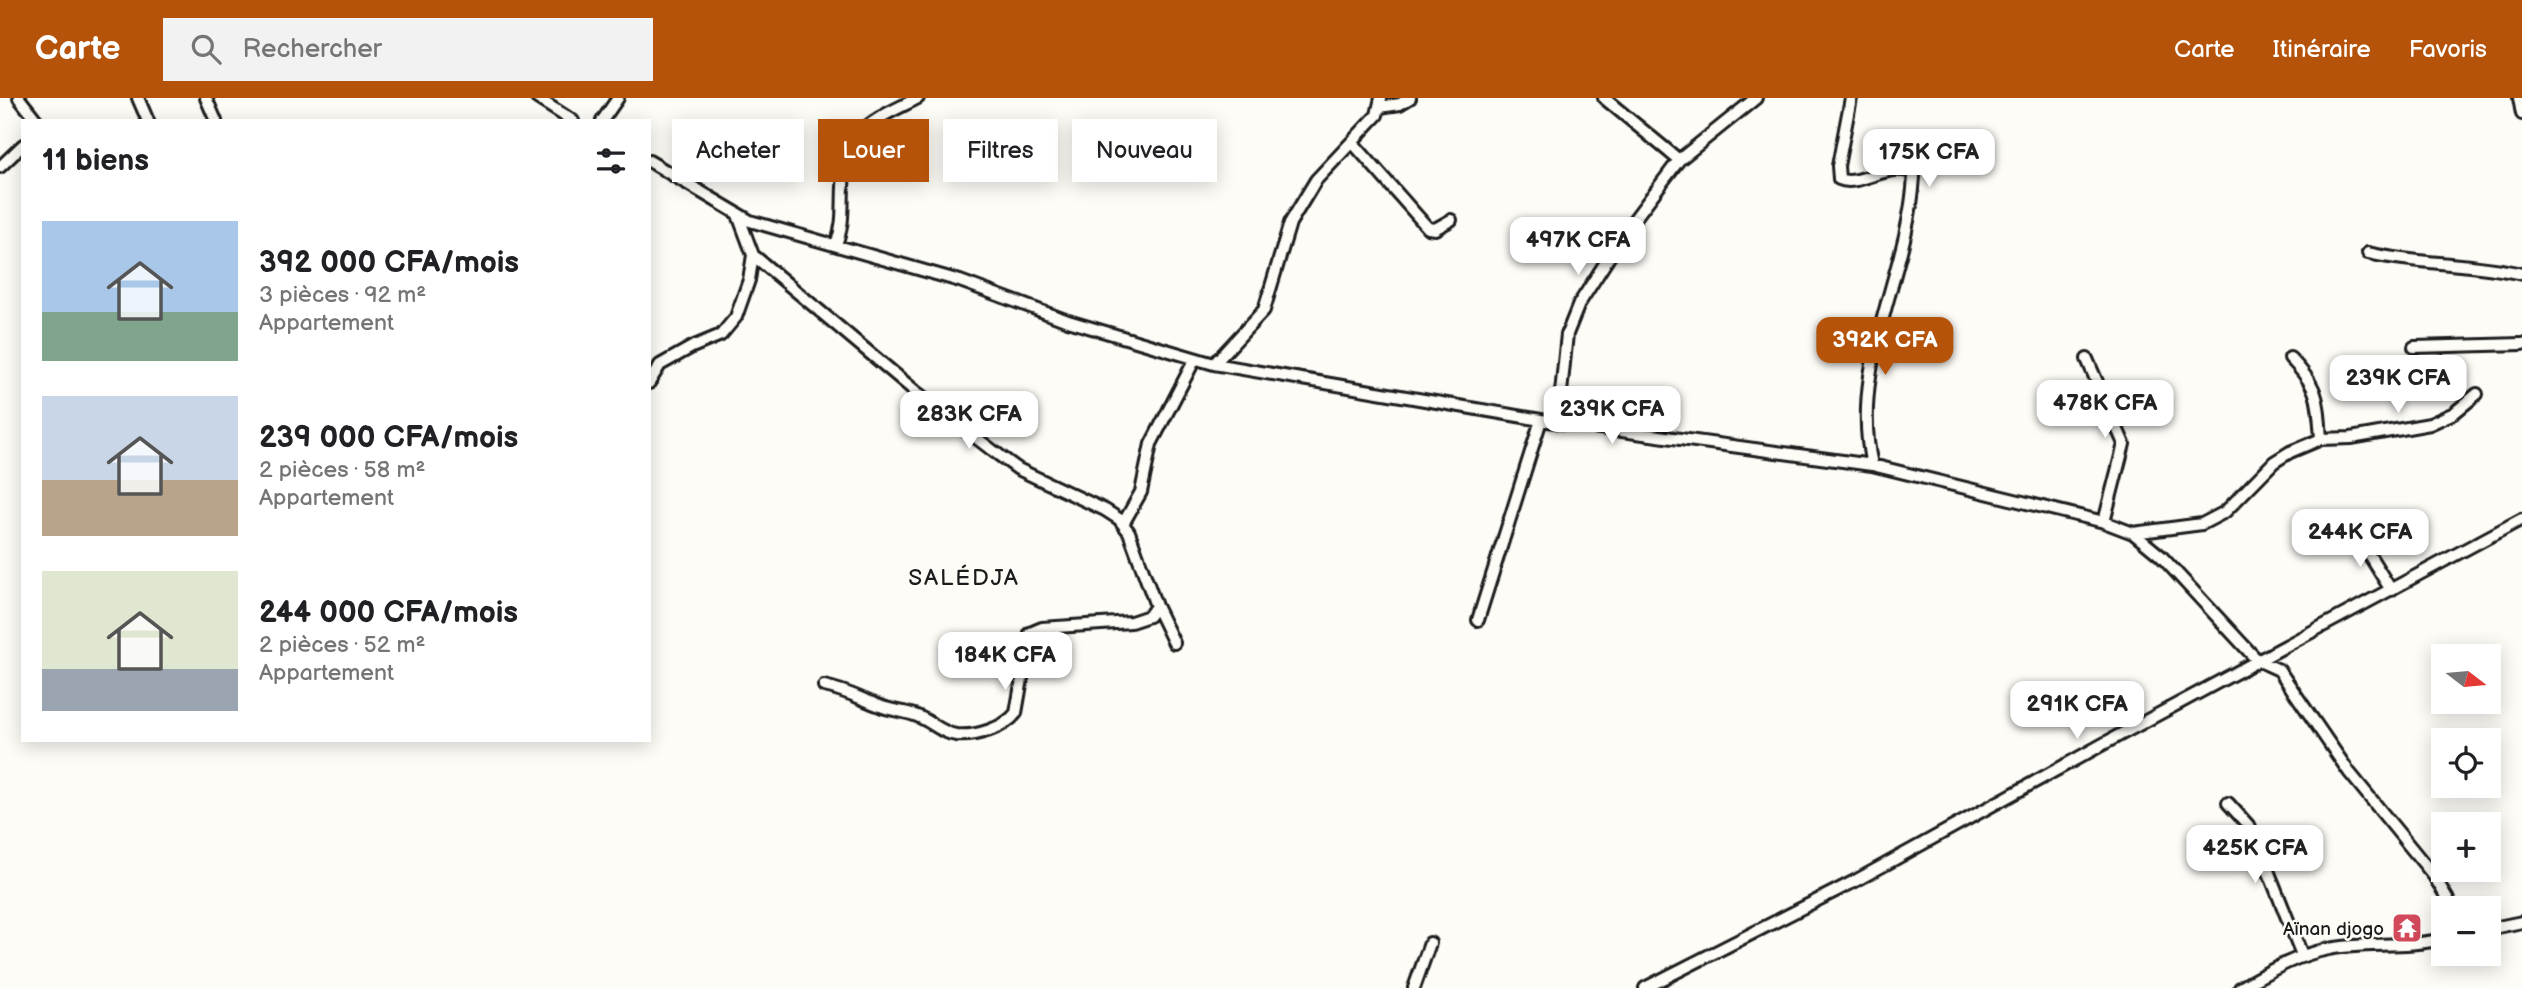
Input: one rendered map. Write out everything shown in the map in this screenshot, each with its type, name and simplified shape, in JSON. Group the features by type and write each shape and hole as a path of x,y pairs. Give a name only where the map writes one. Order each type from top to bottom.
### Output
{"street":[{"path":"19,98 35,119"},
{"path":"138,98 147,119"},
{"path":"206,98 215,119"},
{"path":"537,98 570,119"},
{"path":"603,119 618,98"},
{"path":"836,245 844,220 844,176 857,134 873,121 918,98"},
{"path":"1214,364 1264,310 1290,223 1316,180 1353,143 1380,103 1399,104 1410,98"},
{"path":"1604,98 1679,160"},
{"path":"1558,422 1570,322 1627,229 1679,160 1756,98"},
{"path":"1851,98 1838,166 1839,179 1850,180 1898,169 1912,172 1914,177 1908,219 1867,386 1867,432 1872,465"},
{"path":"2519,98 2522,114"},
{"path":"1353,143 1428,228 1435,229 1451,220"},
{"path":"0,167 21,147"},
{"path":"651,162 738,215 769,228 960,281 1068,321 1214,364 1541,420 1872,465 2105,522 2133,533 2205,601 2257,660 2279,670 2348,772 2434,876 2446,896"},
{"path":"738,215 753,255 915,391 1018,469 1105,510 1123,524 1139,555 1156,607 1174,643"},
{"path":"2368,253 2393,259 2459,262 2522,274"},
{"path":"651,380 660,365 721,335 730,327 740,309 753,255"},
{"path":"2414,347 2522,344"},
{"path":"2290,358 2311,379 2318,400 2321,439"},
{"path":"1123,524 1141,492 1151,444 1195,359"},
{"path":"2087,359 2124,444 2105,522"},
{"path":"2133,533 2202,524 2235,503 2273,462 2321,439 2372,436 2430,424 2454,413 2477,394"},
{"path":"1478,620 1541,420"},
{"path":"1645,988 1869,874 2257,660 2522,519"},
{"path":"2355,532 2391,590"},
{"path":"824,686 852,692 883,707 919,716 946,733 959,735 988,730 1011,720 1016,713 1030,633 1042,628 1131,622 1149,616 1156,607"},
{"path":"2228,803 2248,825 2257,843 2302,955"},
{"path":"2501,926 2522,922"},
{"path":"2240,988 2302,955 2332,948 2406,945 2431,941"},
{"path":"1414,988 1430,943"}],"place":[{"name":"Aïnan djogo","path":"2407,928"}],"district":[{"name":"SALÉDJA","path":"964,577"}]}
